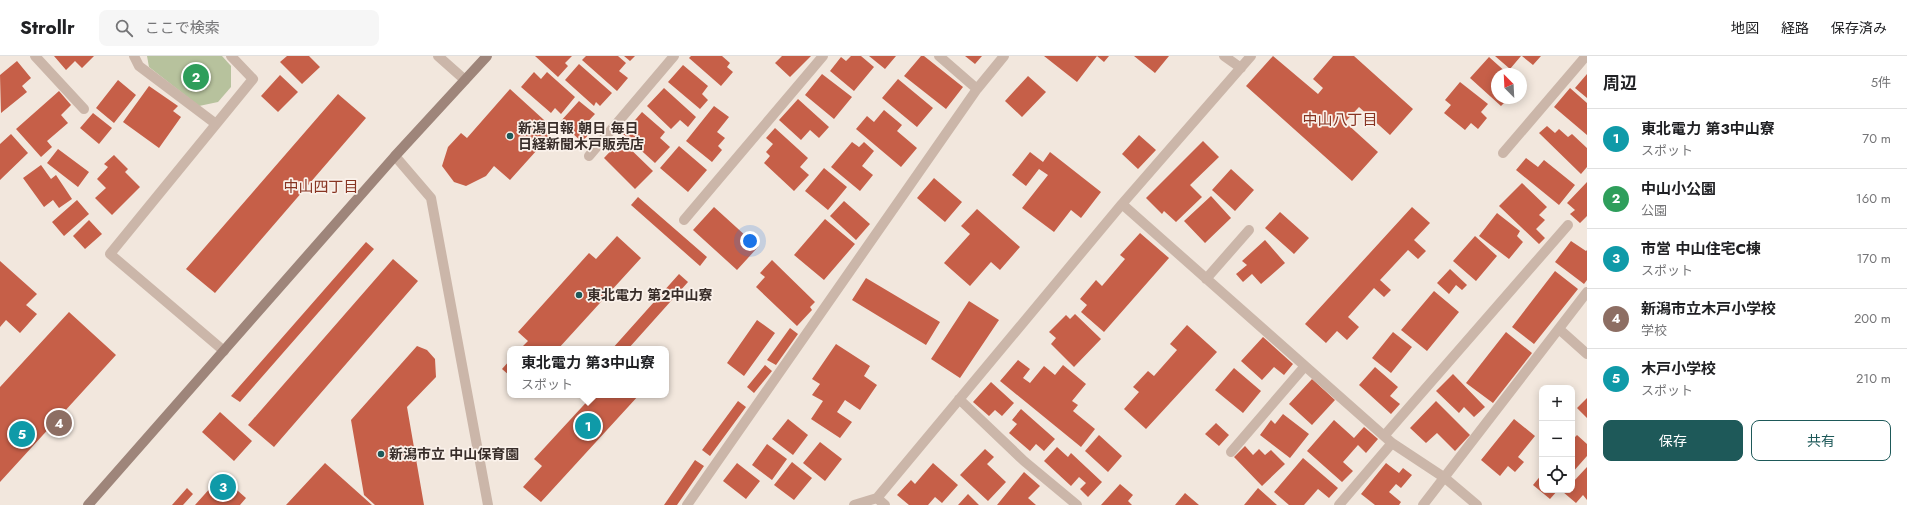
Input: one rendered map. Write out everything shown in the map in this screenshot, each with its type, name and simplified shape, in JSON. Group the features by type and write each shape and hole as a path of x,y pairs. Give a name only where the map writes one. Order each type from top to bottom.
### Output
{"street":[{"path":"35,56 84,109"},
{"path":"134,56 139,66 216,124"},
{"path":"224,351 110,254 252,79 231,56"},
{"path":"438,56 465,80"},
{"path":"88,505 395,156 487,56"},
{"path":"589,156 674,56"},
{"path":"684,220 823,56"},
{"path":"939,56 977,89"},
{"path":"687,505 977,89 1004,56"},
{"path":"1224,56 1241,68"},
{"path":"854,505 877,498 1122,204 1251,56"},
{"path":"1503,153 1586,56"},
{"path":"395,156 431,198 488,505"},
{"path":"1122,204 1392,443 1444,478 1476,505"},
{"path":"1384,436 1568,224"},
{"path":"1206,279 1249,230"},
{"path":"1423,505 1587,292"},
{"path":"1559,329 1587,354"},
{"path":"1231,452 1305,366"},
{"path":"959,399 1024,461 1077,505"},
{"path":"1339,505 1392,443"},
{"path":"877,498 885,505"}],"green space":[{"path":"147,56 222,56 231,66 231,87 218,102 199,106 149,67"}],"building":[{"path":"54,56 94,56 82,68 75,61 66,70"},
{"path":"287,56 309,56 320,67 302,84 280,62"},
{"path":"535,56 572,56 565,63 568,66 558,77"},
{"path":"586,56 618,56 626,63 619,71 628,78 617,91 582,60"},
{"path":"624,56 635,56 630,61"},
{"path":"691,56 722,56 730,63 727,67 733,72 721,86 689,58"},
{"path":"782,56 811,56 790,77 775,63"},
{"path":"851,56 861,56 874,67 854,91 830,71 841,57 846,61"},
{"path":"869,56 896,56 885,69"},
{"path":"921,56 924,56 963,87 946,109 904,76"},
{"path":"965,56 982,56 975,64"},
{"path":"1044,56 1097,56 1077,82"},
{"path":"1097,56 1109,56 1104,62"},
{"path":"1134,56 1169,56 1155,73"},
{"path":"1273,56 1318,94 1323,88 1313,79 1333,56 1354,56 1413,109 1390,135 1359,107 1345,122 1378,152 1352,181 1246,86"},
{"path":"1495,56 1521,56 1511,68 1509,68"},
{"path":"1522,56 1541,56 1533,65"},
{"path":"1489,57 1501,68 1491,68 1491,97 1470,78"},
{"path":"17,61 31,78 22,86 27,92 1,113 0,75"},
{"path":"579,64 612,93 600,106 596,102 594,106 565,80"},
{"path":"683,65 708,86 702,94 708,100 700,109 668,82"},
{"path":"534,72 541,79 547,72 575,97 561,114 555,108 551,113 521,87"},
{"path":"822,74 852,97 834,119 805,95"},
{"path":"1587,74 1587,98 1575,88"},
{"path":"280,75 298,92 278,112 261,96"},
{"path":"1028,76 1046,92 1022,117 1005,101"},
{"path":"898,79 933,108 917,127 882,98"},
{"path":"118,80 136,95 114,123 96,108"},
{"path":"1460,82 1488,104 1481,112 1487,118 1478,129 1471,123 1465,130 1444,113 1451,105 1445,100"},
{"path":"149,86 178,106 173,111 181,117 159,148 123,122"},
{"path":"664,88 696,117 688,127 680,120 671,129 647,106"},
{"path":"1570,88 1587,103 1587,135 1554,107"},
{"name":"新潟日報 朝日 毎日 日経新聞木戸販売店","path":"510,89 555,130 510,180 494,166 486,176 466,186 454,182 442,166 448,147 461,133 467,138"},
{"path":"59,91 71,105 61,115 68,123 47,141 52,147 41,157 16,129"},
{"path":"338,94 366,118 215,293 186,269"},
{"path":"798,99 829,127 819,138 810,130 801,140 779,120"},
{"path":"579,101 595,114 582,128 589,134 582,142 560,122"},
{"path":"714,106 729,117 717,132 725,138 718,146 722,150 712,162 686,141"},
{"path":"884,110 902,125 897,131 917,148 901,167 856,129 867,116 874,122"},
{"path":"642,112 665,132 660,138 670,147 655,163 623,134"},
{"path":"93,113 112,128 99,144 80,128"},
{"path":"1547,126 1555,133 1559,129 1568,137 1572,134 1587,148 1587,167 1581,174 1539,133"},
{"path":"775,128 808,158 800,167 809,175 794,191 764,163 770,156 766,152 773,144 766,138"},
{"path":"11,134 28,153 0,180 0,144"},
{"path":"1139,135 1156,150 1138,169 1122,154"},
{"path":"621,140 653,171 635,189 604,158"},
{"path":"1203,141 1219,157 1190,185 1202,197 1176,222 1164,211 1162,214 1146,198"},
{"path":"852,142 859,147 864,142 874,151 862,166 873,175 860,191 831,167"},
{"path":"679,146 707,170 688,192 660,168"},
{"path":"58,149 89,172 78,187 47,163"},
{"path":"1030,152 1043,162 1050,152 1101,192 1081,218 1071,210 1054,232 1022,208 1048,175 1039,169 1026,186 1012,175"},
{"path":"114,155 128,169 125,172 140,187 112,215 95,198 106,188 97,179 108,167 104,164"},
{"path":"1526,158 1538,167 1544,160 1575,185 1559,205 1516,170"},
{"path":"41,165 51,179 56,175 72,199 59,208 53,200 44,207 23,178"},
{"path":"824,168 847,187 828,210 805,191"},
{"path":"1231,169 1254,190 1235,211 1212,190"},
{"path":"934,178 962,202 945,222 917,198"},
{"path":"1587,182 1587,216 1580,223 1570,214 1575,210 1567,203"},
{"path":"1522,183 1547,207 1539,215 1545,220 1536,229 1545,238 1539,244 1499,206"},
{"path":"1211,196 1231,218 1205,243 1184,221"},
{"path":"638,197 707,257 700,266 631,205"},
{"path":"77,200 89,214 64,236 52,222"},
{"path":"844,201 870,224 856,240 830,216"},
{"path":"714,207 758,247 737,270 693,230"},
{"path":"1412,207 1430,223 1414,240 1426,251 1418,259 1408,250 1380,280 1391,290 1384,297 1374,288 1348,317 1359,327 1347,340 1337,331 1326,343 1305,324"},
{"path":"977,209 1020,247 1000,270 991,262 970,286 944,263 970,234 961,226"},
{"path":"1280,212 1309,238 1294,254 1265,228"},
{"path":"1497,213 1520,231 1517,236 1523,242 1509,259 1479,236"},
{"path":"825,219 855,244 824,280 794,255"},
{"path":"89,220 102,234 85,249 73,236"},
{"path":"1140,233 1169,258 1104,332 1081,312 1087,305 1080,299 1096,280 1102,286 1125,259 1120,255"},
{"name":"東北電力 第2中山寮","path":"617,236 641,258 561,346 523,346 528,341 518,332 589,253 596,259"},
{"path":"1475,236 1497,256 1476,281 1453,261"},
{"path":"1265,240 1285,263 1261,284 1252,274 1243,282 1236,274 1247,265 1242,261"},
{"path":"1571,241 1586,251 1587,250 1587,280 1584,284 1555,262"},
{"path":"366,242 374,249 240,402 231,396"},
{"path":"393,259 418,281 274,447 248,425"},
{"path":"772,260 815,302 810,307 812,310 797,326 756,287 765,277 760,273"},
{"path":"0,261 37,294 26,305 37,314 20,333 6,320 0,327"},
{"path":"1450,269 1467,285 1462,290 1456,285 1449,294 1437,283"},
{"path":"1555,271 1578,289 1534,344 1512,327"},
{"path":"679,274 688,282 631,346 615,346"},
{"path":"866,278 940,322 926,345 852,300"},
{"path":"1434,291 1459,312 1427,351 1401,330"},
{"path":"969,301 999,320 960,378 931,359"},
{"path":"69,312 116,355 0,482 0,387"},
{"path":"1075,314 1101,339 1074,367 1051,344 1056,338 1049,332 1066,315 1070,319"},
{"path":"757,320 775,333 744,376 727,363"},
{"path":"1187,325 1217,352 1146,429 1124,409 1139,392 1133,387 1148,371 1154,376 1177,350 1170,344"},
{"path":"790,328 798,334 776,365 767,360"},
{"path":"1393,332 1412,347 1391,373 1372,358"},
{"path":"1506,332 1532,353 1493,403 1466,383"},
{"path":"1263,337 1293,364 1284,375 1274,367 1262,380 1241,361"},
{"path":"836,344 870,366 864,376 877,385 860,410 845,400 837,412 852,422 840,438 811,419 823,401 812,395 820,384 812,379"},
{"path":"417,346 427,350 435,359 436,377 407,407 424,505 375,505 364,495 351,420"},
{"path":"1018,360 1030,369 1023,378 1030,383 1044,366 1055,375 1063,365 1086,384 1072,401 1078,405 1073,411 1095,429 1081,447 1000,381"},
{"path":"507,363 507,373 502,369"},
{"path":"765,365 772,371 754,393 747,387"},
{"path":"1375,367 1398,387 1390,396 1400,404 1391,414 1359,385"},
{"path":"1234,368 1261,391 1243,413 1215,390"},
{"path":"1453,374 1485,407 1474,417 1464,407 1459,413 1436,391"},
{"path":"1312,379 1335,400 1312,425 1289,404"},
{"path":"991,382 1014,403 1002,416 995,410 989,416 973,402"},
{"path":"590,398 636,398 541,502 523,487 542,466 534,459"},
{"path":"1587,398 1587,418 1577,408"},
{"path":"738,401 746,407 710,456 702,450"},
{"path":"1436,401 1470,435 1455,451 1437,433 1426,443 1410,428"},
{"path":"1021,409 1055,439 1044,451 1036,444 1030,451 1009,433 1017,424 1012,420"},
{"path":"220,412 252,441 234,461 202,432"},
{"path":"1283,414 1309,434 1290,458 1260,435 1271,420 1275,424"},
{"path":"788,419 808,435 793,455 772,439"},
{"path":"1514,419 1535,436 1518,457 1524,462 1515,472 1508,466 1500,476 1481,460"},
{"path":"1334,420 1354,438 1364,427 1378,439 1366,453 1358,445 1343,462 1353,471 1342,482 1307,451"},
{"path":"1216,423 1229,435 1219,446 1205,434"},
{"path":"1099,435 1122,456 1108,472 1085,451"},
{"path":"1577,435 1587,444 1587,456 1575,470 1575,457 1575,437"},
{"path":"820,442 842,459 825,481 803,463"},
{"path":"767,444 787,459 772,480 752,465"},
{"path":"1245,446 1253,455 1259,449 1265,455 1271,450 1285,464 1262,486 1234,457"},
{"path":"1057,447 1068,457 1071,453 1102,482 1088,497 1080,489 1086,483 1079,477 1071,486 1044,461"},
{"path":"985,449 994,457 987,464 1006,482 988,501 960,475"},
{"path":"1303,458 1338,488 1329,498 1318,489 1304,505 1289,505 1274,492"},
{"path":"695,460 704,466 677,505 664,505"},
{"path":"792,462 812,478 794,500 774,485"},
{"path":"325,463 372,505 286,505"},
{"path":"737,463 760,481 746,499 723,481"},
{"path":"933,463 958,485 942,503 935,497 928,505 909,505 897,495 911,480 915,484"},
{"path":"1386,463 1399,473 1403,468 1412,475 1401,488 1396,484 1389,492 1401,502 1399,505 1375,505 1361,494"},
{"path":"1587,467 1587,500 1583,495 1576,503 1564,493 1575,493 1575,480"},
{"path":"1024,472 1040,486 1028,498 1036,505 997,505"},
{"path":"221,476 246,498 240,505 195,505"},
{"path":"1539,478 1539,490 1533,485"},
{"path":"1120,484 1133,495 1128,501 1132,505 1101,505"},
{"path":"187,488 193,494 183,505 172,505"},
{"path":"1258,488 1277,505 1244,505"},
{"path":"1185,493 1199,505 1175,505"},
{"path":"1543,493 1555,493 1550,499"},
{"path":"968,494 979,505 958,505"}],"place":[{"name":"中山小公園","path":"196,77"},
{"name":"新潟日報 朝日 毎日 日経新聞木戸販売店","path":"510,136"},
{"name":"東北電力 第2中山寮","path":"579,295"},
{"name":"新潟市立木戸小学校","path":"59,423"},
{"name":"東北電力 第3中山寮","path":"588,426"},
{"name":"木戸小学校","path":"22,434"},
{"name":"新潟市立 中山保育園","path":"381,454"},
{"name":"市営 中山住宅C棟","path":"223,487"}],"district":[{"name":"中山八丁目","path":"1340,120"},
{"name":"中山四丁目","path":"321,187"}]}
